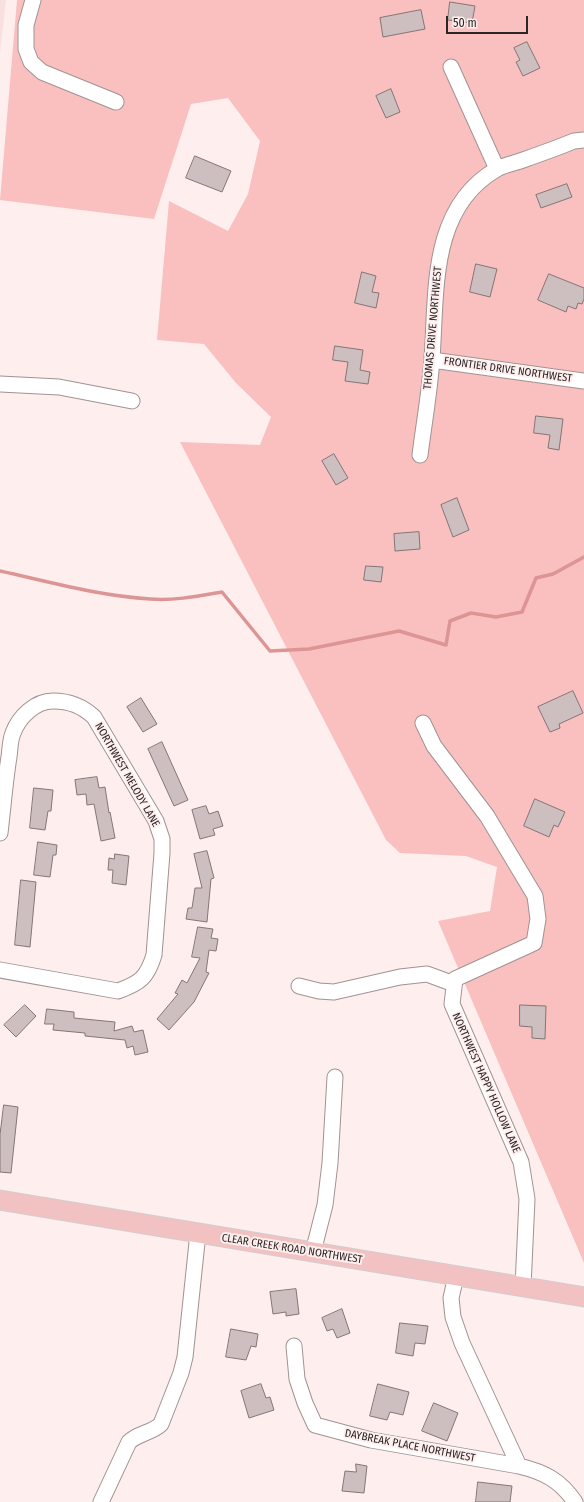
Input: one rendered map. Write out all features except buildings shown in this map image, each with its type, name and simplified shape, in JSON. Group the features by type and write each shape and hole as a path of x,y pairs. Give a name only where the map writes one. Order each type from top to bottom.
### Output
{"main road":[{"name":"CLEAR CREEK ROAD NORTHWEST","path":"0,1200 584,1297"}],"street":[{"path":"33,0 26,25 26,49 31,62 42,72 116,102"},
{"path":"451,67 497,169"},
{"name":"THOMAS DRIVE NORTHWEST","path":"420,455 432,360 435,290 439,259 448,228 458,206 476,185 497,169 574,141 584,140"},
{"name":"FRONTIER DRIVE NORTHWEST","path":"432,360 584,381"},
{"path":"0,384 59,387 132,401"},
{"name":"NORTHWEST MELODY LANE","path":"0,833 12,734 20,719 35,706 47,701 59,701 74,703 86,710 94,718 156,821 162,839 162,853 154,955 149,971 134,986 118,991 0,970"},
{"path":"299,986 319,991 334,992 400,977 428,974 454,984 455,979 534,943 538,919 535,896 487,816 434,746 423,723"},
{"name":"NORTHWEST HAPPY HOLLOW LANE","path":"454,984 452,1004 521,1162 528,1199 523,1287"},
{"path":"313,1252 325,1205 330,1163 335,1078"},
{"path":"101,1502 129,1442 135,1436 157,1428 161,1424 181,1373 185,1357 198,1233"},
{"path":"456,1276 451,1298 453,1317 462,1343 519,1466"},
{"name":"DAYBREAK PLACE NORTHWEST","path":"294,1346 297,1379 305,1403 315,1425 371,1440 519,1466 540,1472 560,1484 575,1502"}],"shaded area":[{"path":"0,0 6,0 0,53"},
{"path":"17,0 584,0 584,1263 438,921 490,911 497,867 466,856 400,853 386,840 180,442 260,445 271,417 236,383 204,344 157,340 169,201 228,231 248,194 260,141 228,98 191,104 154,219 0,200"}],"waterway":[{"path":"0,571 112,595 150,599 186,598 222,592 270,651 309,649 399,631 446,645 450,621 471,613 496,617 522,612 536,578 553,574 584,557"}]}
